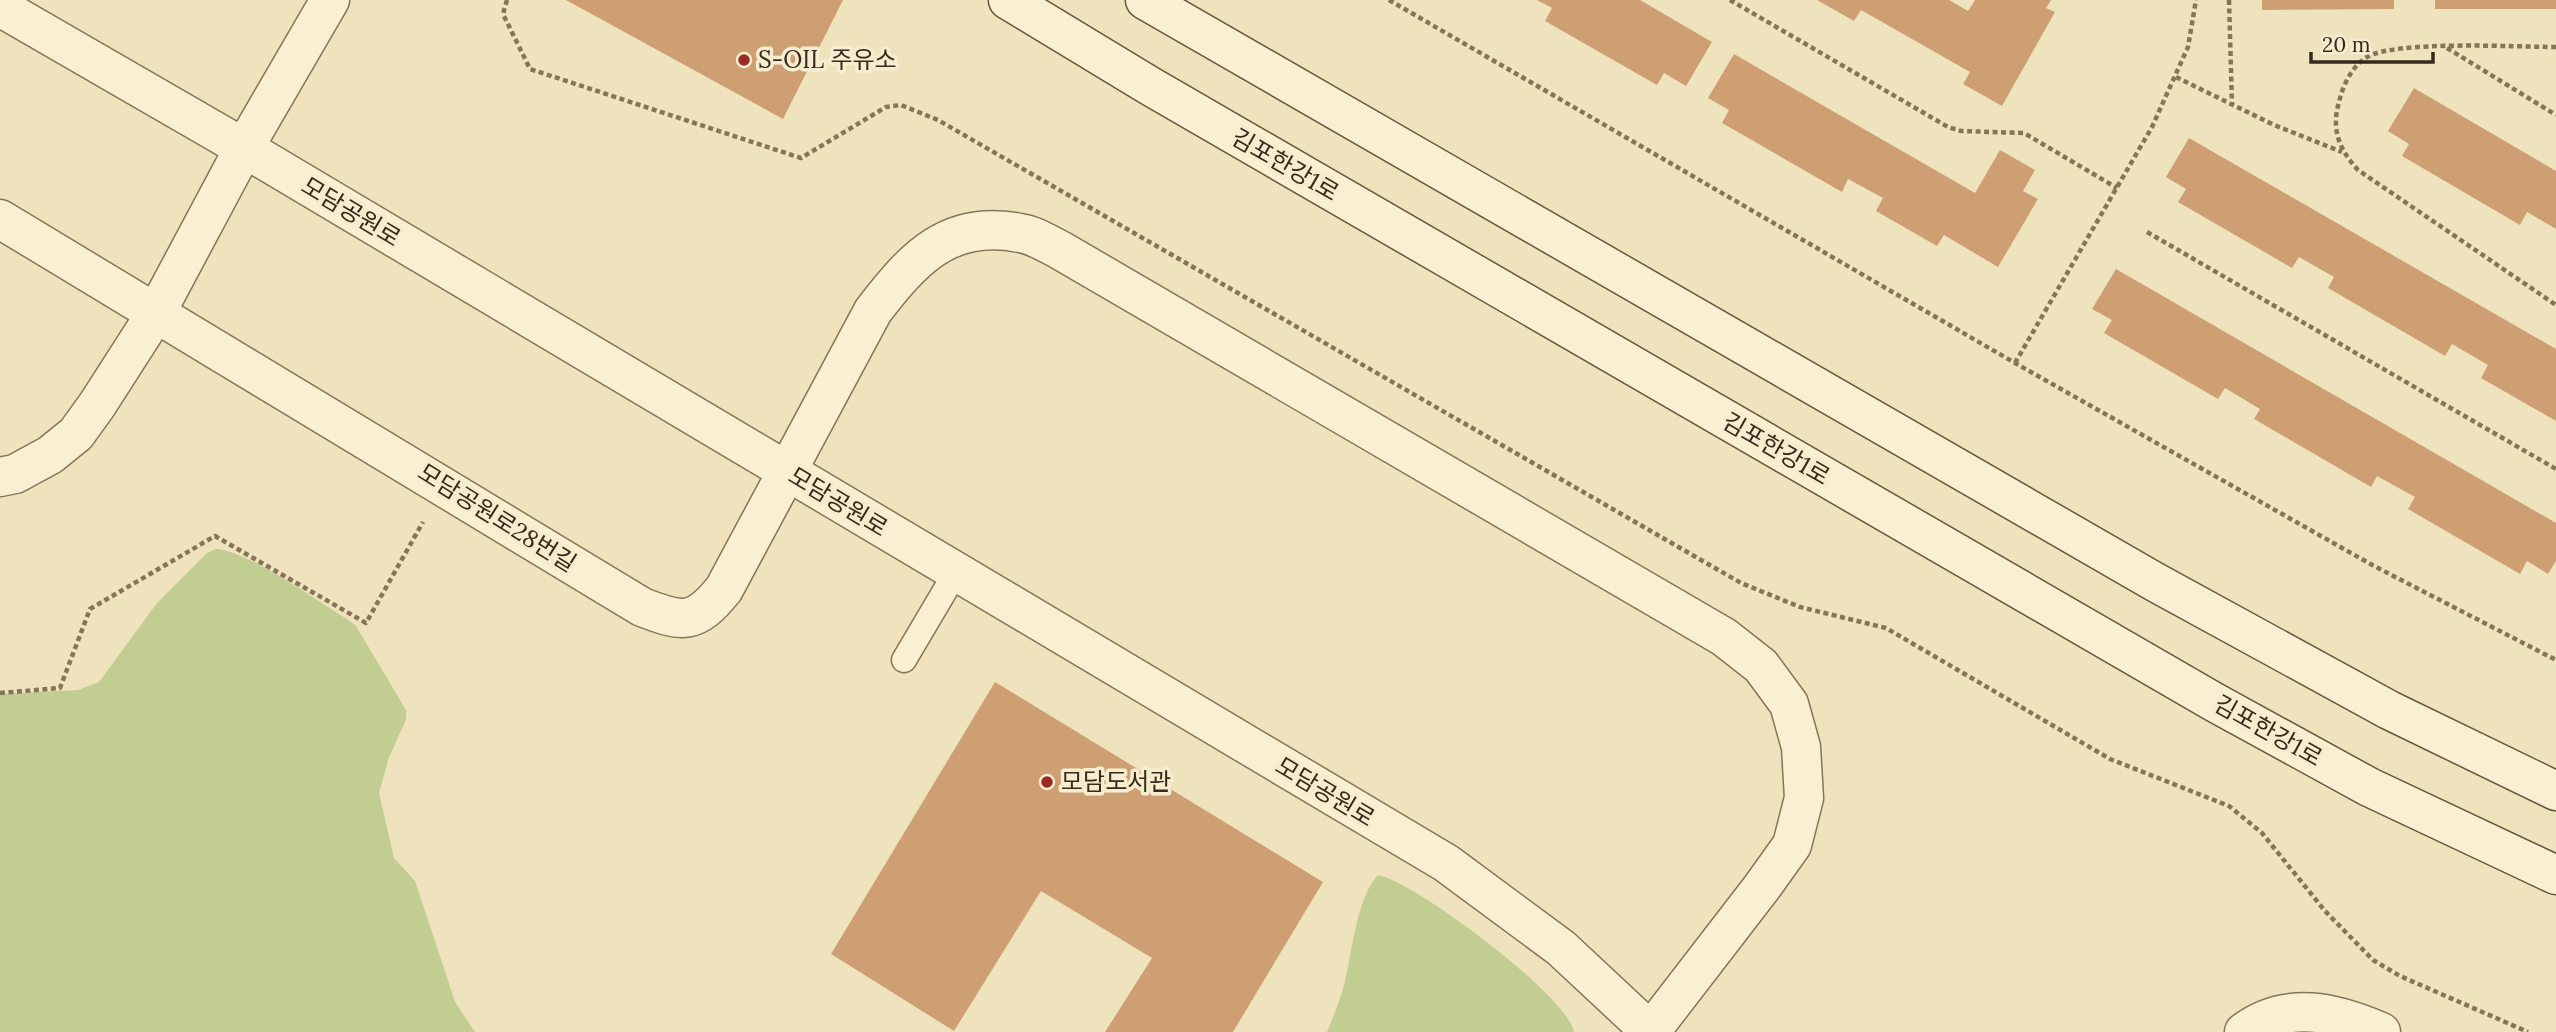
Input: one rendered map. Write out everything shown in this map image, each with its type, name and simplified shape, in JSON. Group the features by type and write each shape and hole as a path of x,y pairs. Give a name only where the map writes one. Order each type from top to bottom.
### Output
{"street":[{"path":"0,477 15,474 50,455 76,434 156,313 244,148 330,0"},
{"name":"김포한강1로","path":"1009,0 1162,93 2214,702 2369,787 2556,874"},
{"path":"1145,0 2155,582 2389,709 2556,791"},
{"name":"모담공원로","path":"0,6 244,148 1446,863 1561,947 1651,1032"},
{"name":"모담공원로28번길","path":"0,219 444,484 642,607 673,619 705,612 724,589 873,311 905,269 938,242 980,229 1022,233 1060,250 1724,636 1761,666 1789,704 1801,747 1804,798 1791,845 1651,1032"},
{"path":"2244,1032 2260,1020 2303,1010 2346,1017 2381,1032"}],"lane":[{"path":"905,660 956,572"}],"path":[{"path":"1389,0 2015,363 2374,566 2556,660"},
{"path":"1730,0 1948,127 1961,131 2024,134 2117,188"},
{"path":"2015,363 2117,188 2176,77 2188,47 2196,0"},
{"path":"2229,0 2232,105"},
{"path":"2556,47 2446,48 2386,52 2367,57 2351,72 2342,90 2336,113 2336,135 2343,152 2358,170 2556,304"},
{"path":"2446,48 2556,116"},
{"path":"2176,77 2232,105 2343,152"},
{"path":"2147,232 2556,469"},
{"path":"0,693 61,688 90,609 215,536 366,623 444,484"}],"green space":[{"path":"216,549 263,567 356,626 406,710 406,720 389,757 379,793 394,858 415,881 455,1002 475,1032 0,1032 0,694 78,690 99,682 157,603 207,553"},
{"path":"1378,875 1423,897 1488,943 1546,993 1565,1015 1574,1032 1327,1032 1347,973 1360,912"}],"building":[{"name":"S-OIL 주유소","path":"566,0 843,0 783,119"},
{"path":"1537,0 1640,0 1712,42 1686,86 1664,73 1657,85 1545,21 1552,8"},
{"path":"1817,0 1949,0 1968,11 1975,0 2051,0 2046,8 2055,12 2002,106 1963,84 1970,72 1861,10 1854,21"},
{"path":"2262,0 2394,0 2394,9 2262,10"},
{"path":"2435,0 2556,0 2556,9 2435,9"},
{"path":"1734,54 1975,193 2000,150 2035,170 2023,191 2038,199 1998,267 1944,235 1937,246 1876,211 1883,198 1848,179 1842,192 1722,123 1729,110 1708,98"},
{"path":"2414,88 2556,171 2556,229 2527,212 2520,225 2402,156 2409,144 2388,131"},
{"path":"2189,138 2556,349 2556,421 2481,378 2488,365 2452,344 2445,356 2328,288 2334,277 2299,257 2292,268 2178,202 2186,189 2166,177"},
{"path":"2116,269 2556,523 2556,561 2548,574 2527,561 2520,574 2408,509 2415,497 2377,476 2371,487 2254,419 2260,409 2225,388 2218,399 2104,333 2112,320 2092,309"},
{"name":"모담도서관","path":"995,682 1323,882 1233,1032 1105,1032 1152,958 1041,891 954,1031 831,954"}],"place":[{"name":"S-OIL 주유소","path":"744,60"},
{"name":"모담도서관","path":"1047,782"}]}
